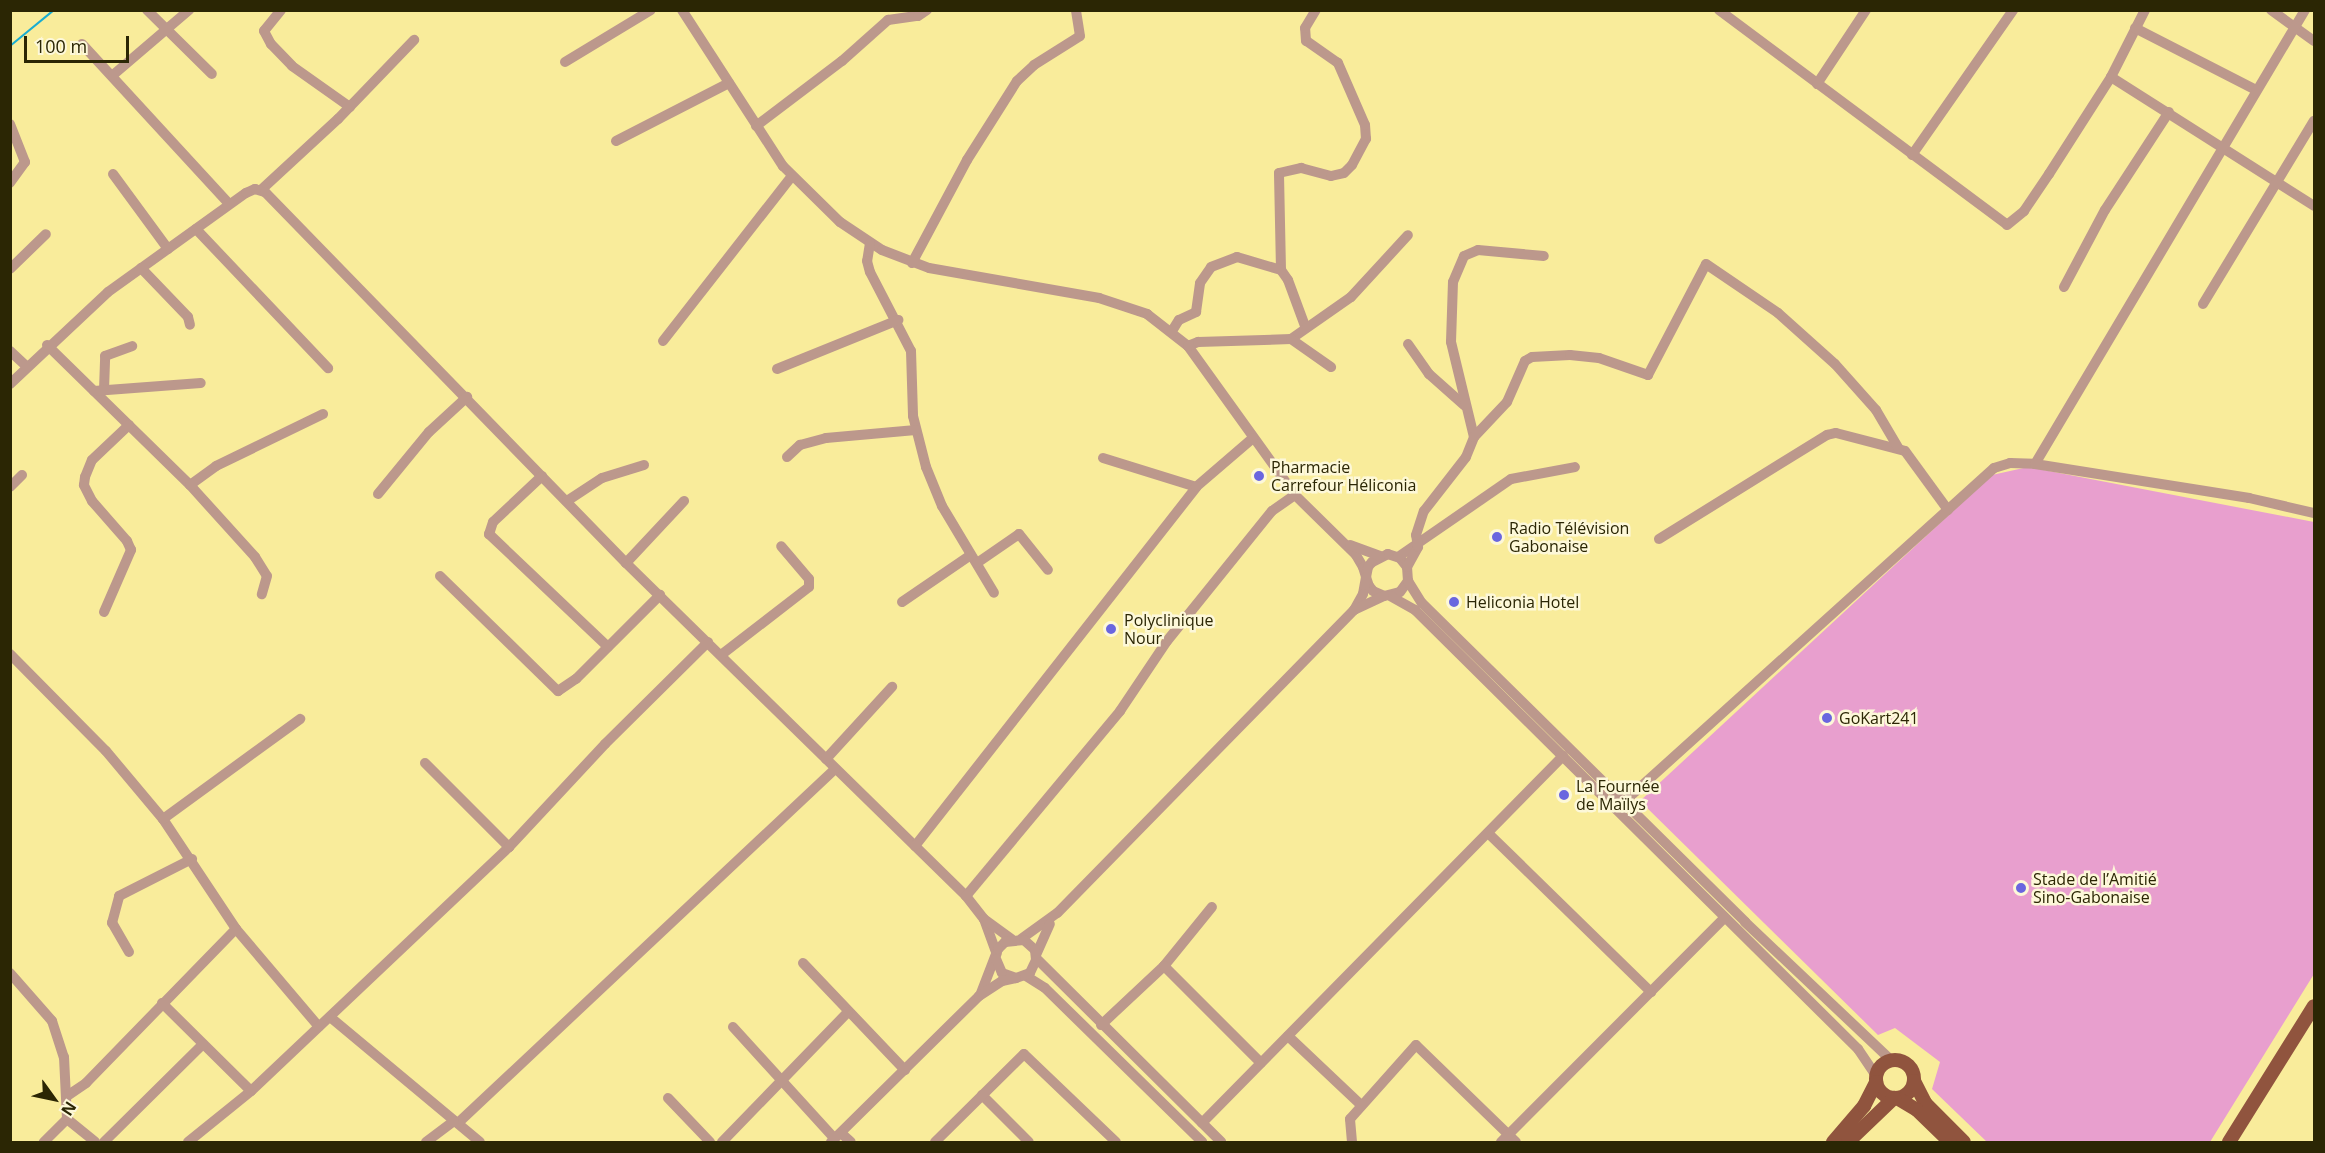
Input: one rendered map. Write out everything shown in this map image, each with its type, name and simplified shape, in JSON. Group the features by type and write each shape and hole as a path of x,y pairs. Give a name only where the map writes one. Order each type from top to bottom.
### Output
{"main road":[{"path":"2229,1143 2314,1006"},
{"path":"1833,1143 1864,1106 1881,1066 1891,1060 1908,1065 1925,1103 1964,1143"},
{"path":"1876,1079 1881,1092 1917,1110 1950,1143"},
{"path":"1848,1143 1895,1098 1908,1092 1914,1081"}],"street":[{"path":"147,10 212,74"},
{"path":"113,75 189,10"},
{"path":"281,10 264,31 271,44 292,66 350,107"},
{"path":"566,62 651,10"},
{"path":"682,10 791,177 824,210 870,243 912,263 949,274 1113,301 1147,314 1172,331 1188,346 1295,495 1356,555 1373,591 1415,610 1563,756 1620,806 1891,1060"},
{"path":"756,126 842,61 886,15 918,16 927,10"},
{"path":"912,263 967,160 1017,81 1034,65 1080,36 1076,10"},
{"path":"1305,326 1288,280 1281,270 1279,173 1301,168 1330,176 1344,173 1352,165 1366,139 1365,125 1338,63 1306,41 1305,28 1316,10"},
{"path":"1817,84 1866,10"},
{"path":"1912,155 2013,10"},
{"path":"1720,11 2007,225 2024,211 2111,77 2145,10"},
{"path":"2271,10 2314,40"},
{"path":"2034,464 2305,10"},
{"path":"2135,28 2256,90"},
{"path":"10,384 47,345 141,268 229,204 246,193 261,189 350,107 414,40"},
{"path":"82,44 113,75 229,204"},
{"path":"2111,77 2169,112 2314,207"},
{"path":"616,141 729,83"},
{"path":"2064,287 2105,210 2169,112"},
{"path":"2203,304 2314,121"},
{"path":"10,124 25,162 10,183"},
{"path":"112,174 168,249"},
{"path":"663,341 791,177"},
{"path":"261,189 467,397 626,563 966,896 984,919 1002,973 1021,977 1045,988 1202,1143"},
{"path":"196,229 328,368"},
{"path":"13,262 46,234"},
{"path":"1291,339 1305,326 1352,297 1408,235"},
{"path":"870,243 867,261 870,272 898,320 911,351 916,430 933,486 994,593"},
{"path":"1474,437 1464,405 1451,342 1453,282 1464,256 1478,250 1544,255"},
{"path":"1172,331 1179,320 1196,312 1200,283 1212,267 1237,257 1281,270"},
{"path":"1876,1079 1858,1049 1725,917 1422,603 1408,581 1407,567 1418,547 1416,535 1424,511 1466,458 1474,437 1507,402 1520,369 1532,357 1599,358 1648,375 1706,264 1778,313 1835,364 1876,410 1899,449 1948,510"},
{"path":"141,268 188,316 190,325"},
{"path":"777,369 898,320"},
{"path":"1188,346 1198,342 1291,339 1331,367"},
{"path":"1408,344 1429,374 1464,405"},
{"path":"47,345 99,391 129,425 190,485 260,562 267,576 262,594"},
{"path":"99,391 105,356 132,346"},
{"path":"10,351 27,367"},
{"path":"99,391 201,384"},
{"path":"378,494 429,432 467,397"},
{"path":"190,485 216,466 323,414"},
{"path":"104,612 131,550 127,540 92,501 85,477 92,460 129,425"},
{"path":"787,457 800,445 826,438 916,430"},
{"path":"1659,539 1827,435 1836,432 1899,449"},
{"path":"915,846 1196,487 1253,438"},
{"path":"1103,458 1196,487"},
{"path":"1620,806 1994,468 2010,463 2034,464 2249,498 2314,513"},
{"path":"567,501 602,478 644,465"},
{"path":"1339,540 1380,556 1398,557 1418,547 1475,501 1511,479 1575,467"},
{"path":"10,487 22,475"},
{"path":"542,476 493,522 489,534 608,647"},
{"path":"966,896 1119,711 1167,641 1194,613 1272,511 1295,495"},
{"path":"626,563 684,501"},
{"path":"902,602 1019,534 1048,570"},
{"path":"721,655 809,587 808,579 781,546"},
{"path":"1354,610 1371,562 1380,556"},
{"path":"1398,557 1407,567"},
{"path":"441,576 558,691 608,647 660,595"},
{"path":"980,996 1001,945 1017,939 1057,913 1354,610 1400,592 1408,581"},
{"path":"188,1143 252,1091 509,847 605,744 708,642"},
{"path":"10,654 106,751 163,819 192,859 236,929 319,1027"},
{"path":"826,759 892,687"},
{"path":"163,819 300,719"},
{"path":"1202,1123 1563,756"},
{"path":"426,762 509,847"},
{"path":"426,1143 456,1122 836,769"},
{"path":"1488,833 1651,992"},
{"path":"129,952 112,922 120,896 192,859"},
{"path":"1101,1025 1164,966 1212,907"},
{"path":"836,1138 980,996 1002,981 1021,977 1033,969 1036,956 1057,913"},
{"path":"1352,1143 1350,1119 1416,1045 1508,1140 1725,917"},
{"path":"984,919 1032,946 1036,956 1101,1025 1221,1143"},
{"path":"67,1096 86,1083 236,929"},
{"path":"803,963 905,1070"},
{"path":"1164,966 1261,1063"},
{"path":"10,973 56,1029 64,1057 68,1119 94,1143"},
{"path":"162,1003 252,1091"},
{"path":"722,1143 848,1012"},
{"path":"330,1017 480,1143"},
{"path":"733,1027 836,1138 851,1143"},
{"path":"1288,1036 1361,1105"},
{"path":"104,1143 203,1044"},
{"path":"939,1141 982,1095 1026,1054 1116,1143"},
{"path":"982,1095 1029,1143"},
{"path":"668,1098 710,1143"},
{"path":"44,1143 68,1119"}],"shaded area":[{"name":"Stade de l’Amitié Sino-Gabonaise","path":"2028,467 2314,522 2314,974 2210,1142 1987,1142 1932,1089 1940,1062 1895,1028 1878,1035 1640,801 1992,475"}],"waterway":[{"path":"10,46 54,10"}],"place":[{"name":"Pharmacie Carrefour Héliconia","path":"1259,476"},
{"name":"Radio Télévision Gabonaise","path":"1497,537"},
{"name":"Heliconia Hotel","path":"1454,602"},
{"name":"Polyclinique Nour","path":"1111,629"},
{"name":"GoKart241","path":"1827,718"},
{"name":"La Fournée de Maïlys","path":"1564,795"},
{"name":"Stade de l’Amitié Sino-Gabonaise","path":"2021,888"}]}
